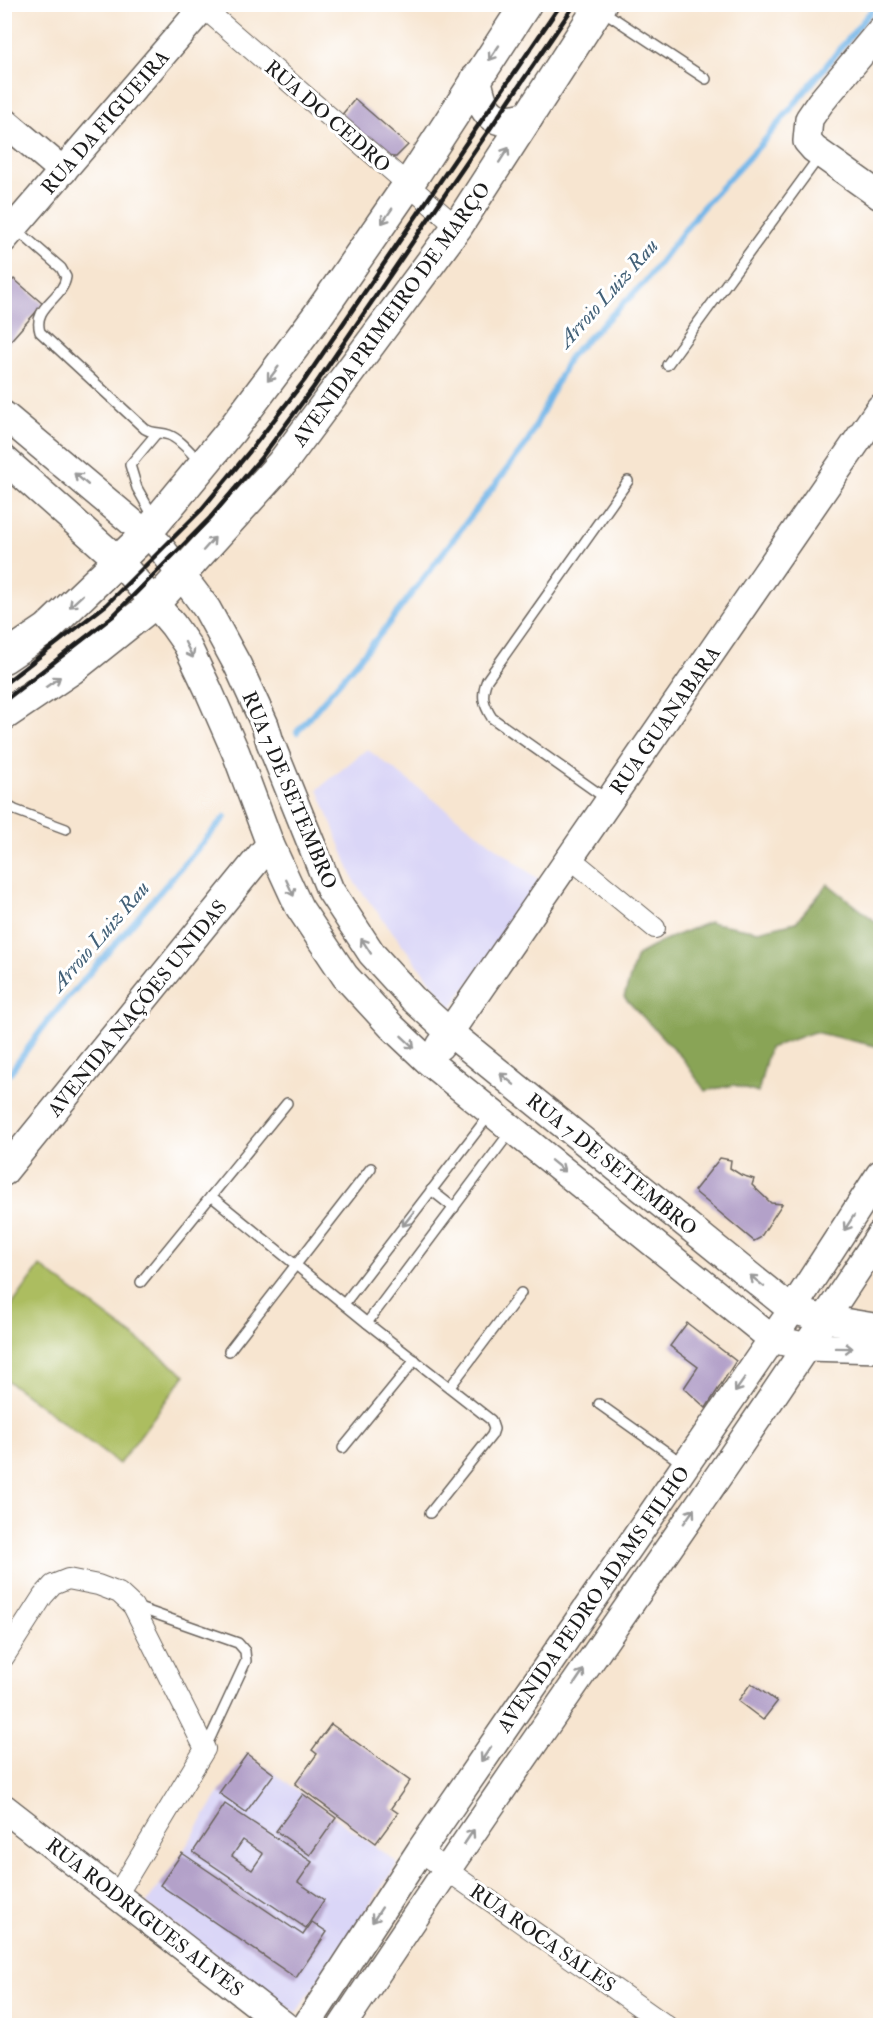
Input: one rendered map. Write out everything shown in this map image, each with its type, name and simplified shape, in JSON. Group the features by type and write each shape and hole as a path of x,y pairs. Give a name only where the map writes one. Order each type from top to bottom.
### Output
{"main road":[{"path":"4,658 47,629 119,561 151,528 231,431 318,315 408,185 526,4"},
{"name":"RUA DA FIGUEIRA","path":"9,233 203,6"},
{"name":"AVENIDA PRIMEIRO DE MARÇO","path":"4,715 72,669 155,603 282,464 457,227 600,6"},
{"path":"880,31 809,119 813,145 880,196"},
{"path":"476,79 481,101 493,116 504,120 528,117"},
{"path":"4,121 63,171"},
{"name":"RUA GUANABARA","path":"429,1062 880,408"},
{"name":"RUA 7 DE SETEMBRO","path":"4,415 151,528 158,544 207,609 238,666 265,725 330,890 372,954 413,999 449,1032 792,1310 825,1320 880,1328"},
{"name":"RUA 7 DE SETEMBRO","path":"4,459 119,561 187,645 236,753 270,844 299,907 345,976 392,1026 429,1062 772,1339 807,1347 880,1348"},
{"name":"AVENIDA NAÇÕES UNIDAS","path":"4,1172 270,844"},
{"name":"AVENIDA PEDRO ADAMS FILHO","path":"306,2025 420,1851 792,1310 880,1174"},
{"path":"878,1238 880,1278"},
{"name":"AVENIDA PEDRO ADAMS FILHO","path":"342,2025 807,1347 878,1238"},
{"name":"RUA RODRIGUES ALVES","path":"4,1808 285,2025"}],"street":[{"name":"RUA DO CEDRO","path":"203,6 457,227"},
{"path":"570,858 655,928"},
{"path":"4,1657 43,1596 53,1585 68,1579 98,1585 119,1593 133,1606 205,1749 117,1896"},
{"name":"RUA ROCA SALES","path":"420,1851 667,2025"}],"lane":[{"path":"600,6 706,79"},
{"path":"667,365 813,145"},
{"path":"9,233 61,268 66,277 64,285 41,311 38,320 40,332 145,429 174,438 203,465"},
{"path":"151,528 130,465 156,434"},
{"path":"609,801 492,718 483,701 483,690 628,481"},
{"path":"4,804 66,829"},
{"path":"141,1282 286,1103"},
{"path":"344,1304 492,1112"},
{"path":"367,1323 512,1129"},
{"path":"229,1351 371,1168"},
{"path":"431,1190 454,1208"},
{"path":"211,1196 491,1420 494,1429 492,1435 430,1513"},
{"path":"450,1387 521,1293"},
{"path":"343,1448 415,1359"},
{"path":"599,1404 685,1465"},
{"path":"133,1606 222,1636 238,1643 245,1651 246,1661 205,1749"}],"shaded area":[{"path":"367,749 542,882 451,1008 355,883 318,789"},
{"path":"247,1754 398,1863 296,2013 146,1904"}],"green space":[{"path":"828,884 880,925 880,1047 814,1032 769,1048 758,1093 734,1085 705,1091 683,1059 624,997 637,955 667,939 709,922 758,931 796,922"},
{"path":"40,1266 185,1375 119,1464 5,1379 5,1315"}],"building":[{"path":"355,99 408,145 396,157 386,157 340,117"},
{"path":"14,279 43,304 4,348 4,290"},
{"path":"720,1158 731,1160 730,1168 754,1179 752,1185 771,1203 782,1204 760,1238 754,1241 694,1191"},
{"path":"687,1323 736,1361 706,1408 684,1388 698,1367 670,1346"},
{"path":"751,1683 777,1702 763,1720 738,1701"},
{"path":"331,1724 410,1781 391,1808 398,1813 376,1843 295,1784 317,1754 312,1750"},
{"path":"247,1754 274,1774 246,1812 219,1793"},
{"path":"303,1794 336,1818 310,1855 276,1831"},
{"path":"225,1804 312,1862 298,1882 324,1900 306,1928 193,1852","holes":["243,1840 263,1854 252,1870 232,1856"]},
{"path":"182,1853 303,1935 312,1922 327,1932 296,1978 160,1885"}],"waterway":[{"name":"Arroio Luiz Rau","path":"297,732 383,631 527,443 570,356 644,283 701,209 764,141 877,4"},
{"name":"Arroio Luiz Rau","path":"4,1081 47,1022 225,817"}],"railway":[{"path":"4,684 106,605 201,510 250,451 304,381 561,4"},
{"path":"4,701 113,616 210,518 261,458 313,388 575,4"}]}
